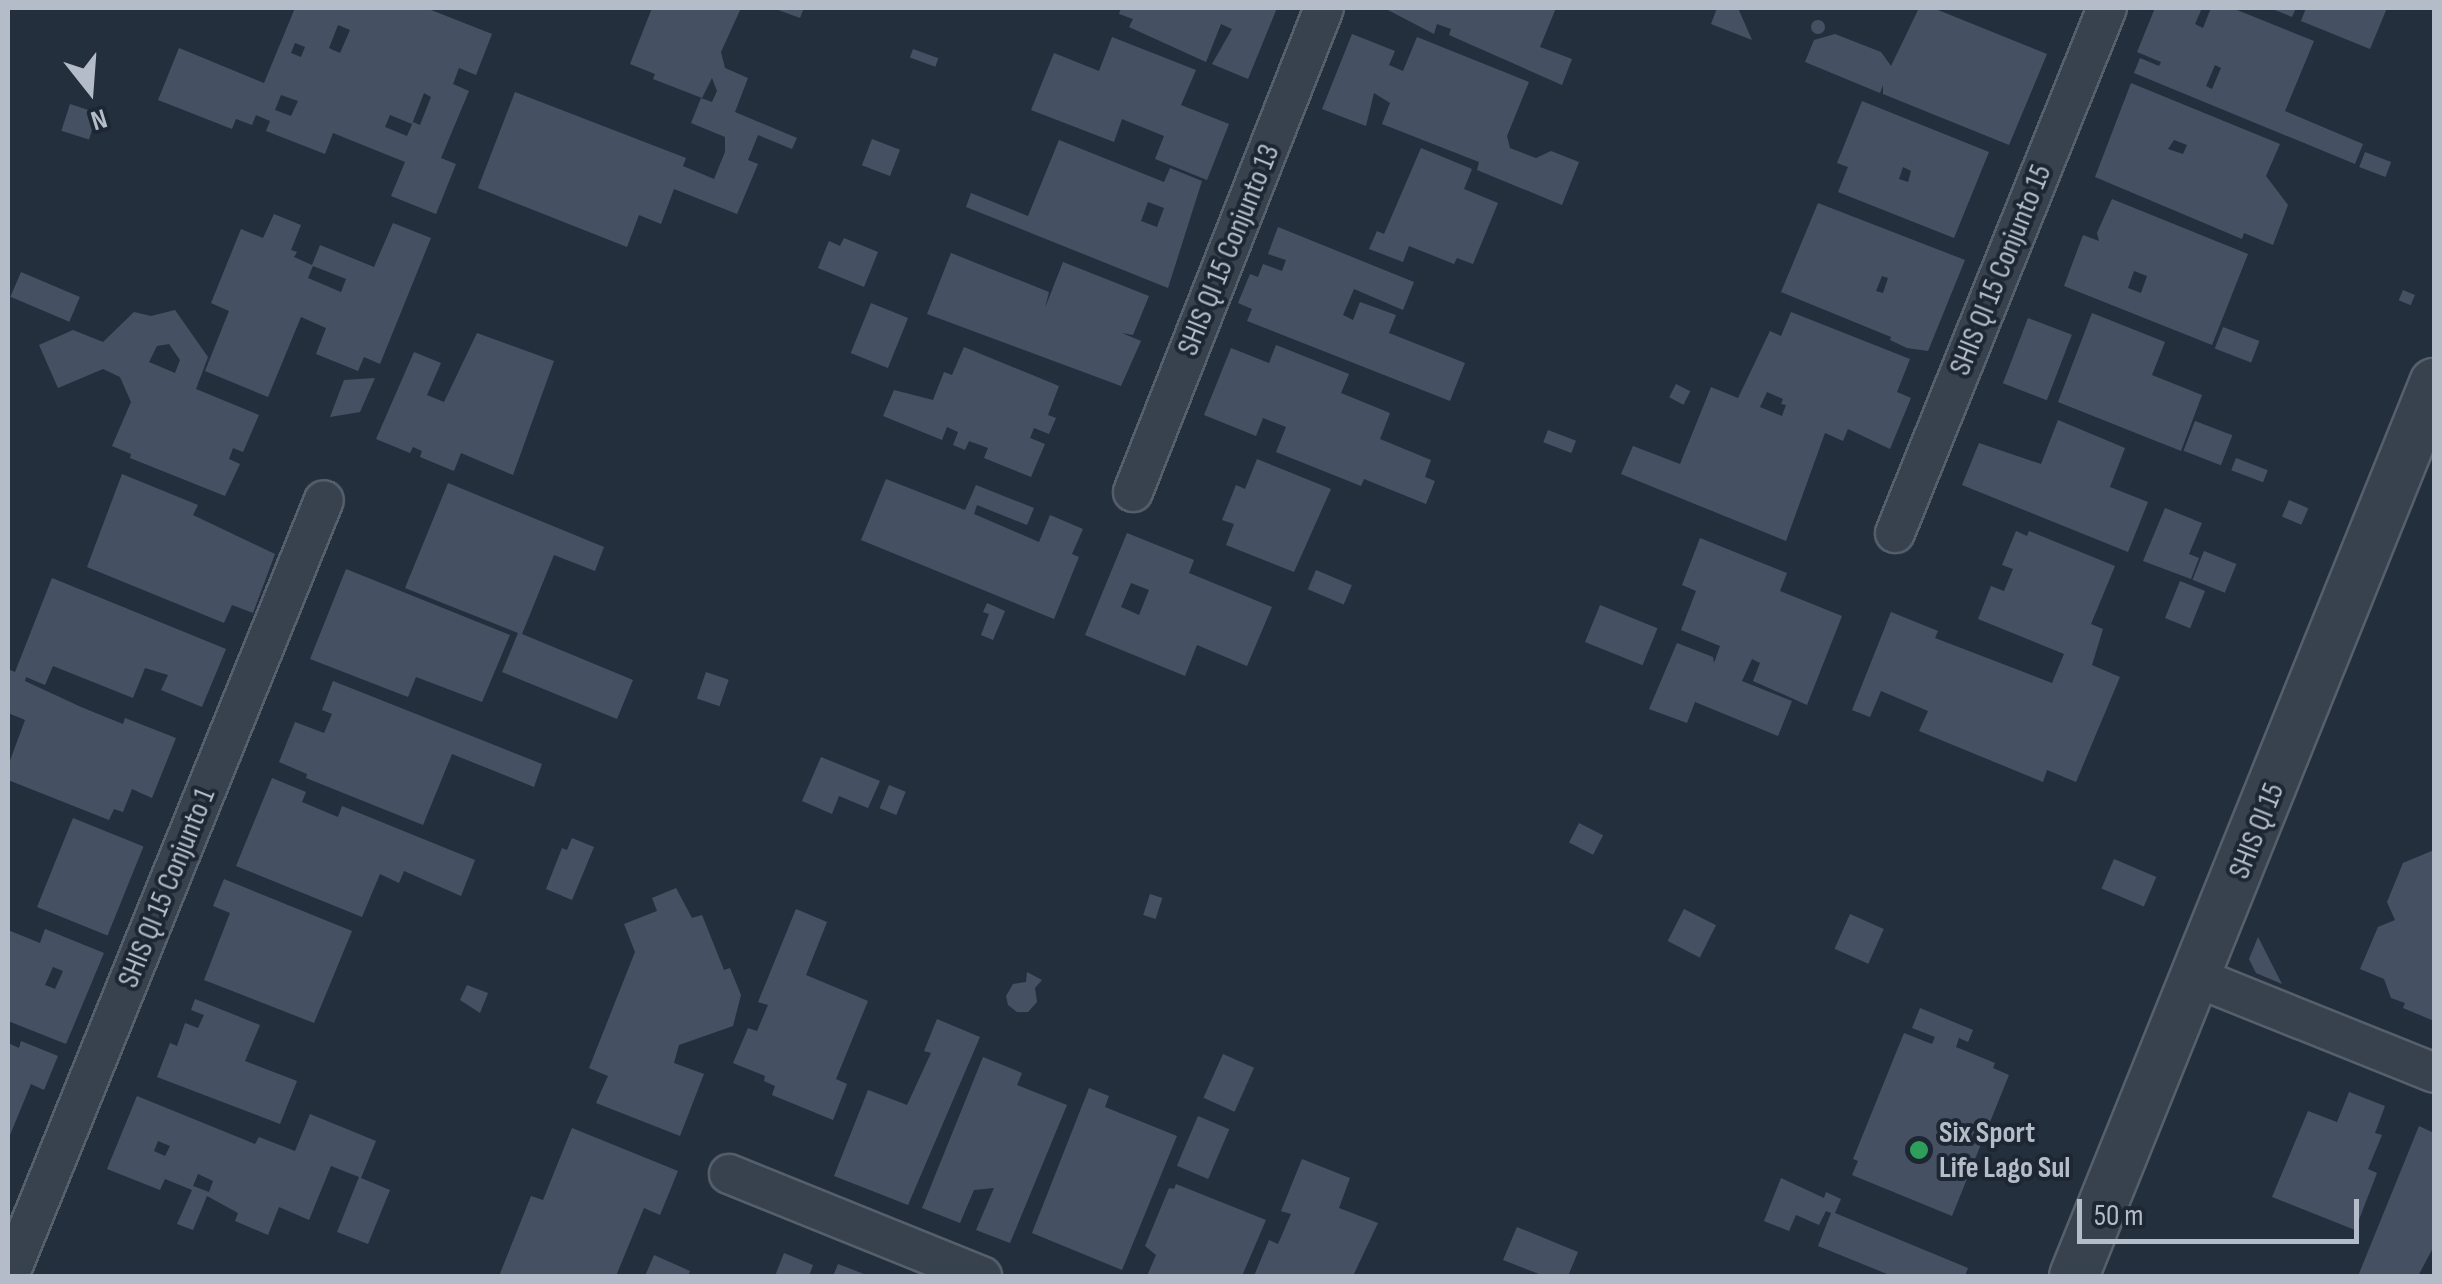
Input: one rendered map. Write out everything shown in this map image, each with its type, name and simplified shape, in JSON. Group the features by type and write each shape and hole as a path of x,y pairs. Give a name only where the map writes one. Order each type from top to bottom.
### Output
{"street":[{"name":"SHIS QI 15 Conjunto 13","path":"1133,492 1324,8"},
{"name":"SHIS QI 15 Conjunto 15","path":"1895,533 2107,8"},
{"name":"SHIS QI 15","path":"2074,1276 2198,978 2434,383"},
{"name":"SHIS QI 15 Conjunto 1","path":"9,1276 324,500"},
{"path":"2198,978 2434,1073"},
{"path":"729,1174 982,1276"}],"building":[{"path":"295,8 426,8 492,34 476,75 459,68 453,84 469,91 441,158 456,164 436,214 391,196 405,162 333,133 325,154 266,131 270,121 256,115 252,125 236,119 232,129 158,100 179,48 264,83","holes":["338,25 350,30 340,53 329,48","295,43 305,47 301,57 291,53","424,93 431,97 420,125 413,122 407,136 385,127 390,115 412,124","281,95 298,101 291,116 275,110"]},
{"path":"652,8 741,8 721,52 725,68 748,78 735,112 797,138 792,149 758,135 748,160 758,164 737,214 674,189 661,224 639,215 627,247 478,188 515,92 686,158 683,166 714,179 725,152 725,137 691,123 701,98 712,102 717,91 712,78 702,98 653,79 655,74 630,64"},
{"path":"773,8 804,8 800,18"},
{"path":"1121,8 1277,8 1248,79 1212,64 1232,29 1221,24 1206,62 1129,27 1133,19 1119,14"},
{"path":"1384,8 1556,8 1540,47 1572,59 1562,85 1449,35 1451,29 1437,24 1434,34"},
{"path":"1717,8 1738,8 1752,40 1711,24"},
{"path":"1919,8 1933,8 2047,54 2009,145 1883,94 1883,85 1880,93 1805,62 1814,40 1835,34 1881,52 1891,66"},
{"path":"2155,8 2202,8 2195,24 2203,28 2211,8 2232,8 2314,41 2285,111 2363,144 2355,164 2134,73 2140,58 2159,66 2161,62 2137,52","holes":["2215,65 2221,68 2212,89 2206,86"]},
{"path":"2270,8 2296,8 2292,17"},
{"path":"2306,8 2387,8 2370,49 2301,21"},
{"path":"1818,20 1825,27 1818,34 1811,27"},
{"path":"1352,34 1395,51 1389,65 1403,71 1417,37 1529,82 1507,136 1510,148 1536,158 1551,151 1579,162 1562,205 1477,170 1479,162 1382,124 1390,103 1374,93 1366,126 1322,109"},
{"path":"1112,37 1196,70 1181,105 1229,124 1207,180 1155,159 1164,136 1122,119 1114,142 1031,110 1054,53 1099,71"},
{"path":"913,49 938,58 935,67 910,57"},
{"path":"2131,83 2280,144 2266,176 2288,205 2273,245 2244,233 2242,239 2095,177","holes":["2174,140 2187,145 2183,154 2168,149"]},
{"path":"1862,101 1989,152 1954,238 1838,192 1848,167 1837,163","holes":["1903,167 1911,171 1908,182 1899,179"]},
{"path":"70,104 98,113 89,140 61,131"},
{"path":"872,139 900,150 890,176 862,165"},
{"path":"1059,140 1164,182 1170,168 1202,181 1168,288 966,207 971,193 1028,216","holes":["1148,202 1164,208 1157,227 1141,221"]},
{"path":"1421,148 1472,169 1464,189 1498,203 1473,264 1457,258 1454,264 1409,246 1403,262 1369,249 1377,231 1384,234"},
{"path":"2365,152 2391,162 2385,177 2359,167"},
{"path":"2112,199 2248,254 2212,345 2064,286 2083,235 2099,241 2097,233","holes":["2134,271 2147,276 2141,293 2128,288"]},
{"path":"1818,203 1965,260 1928,351 1907,348 1890,340 1891,337 1781,292","holes":["1882,276 1888,278 1883,293 1876,291"]},
{"path":"274,214 301,225 291,250 297,252 294,257 312,265 320,245 374,267 393,223 431,238 380,364 364,357 358,371 316,354 326,328 301,317 268,397 205,371 229,311 211,303 241,229 263,238","holes":["313,266 346,279 341,292 308,278"]},
{"path":"1278,227 1414,282 1403,310 1354,289 1343,315 1353,320 1360,302 1396,315 1389,333 1465,363 1450,401 1247,321 1252,309 1238,303 1250,274 1258,277 1263,264 1282,271 1286,260 1268,254"},
{"path":"844,238 878,252 864,287 818,268 829,241 840,246"},
{"path":"951,253 1049,292 1045,308 1063,262 1149,296 1133,335 1122,333 1141,341 1121,386 927,314"},
{"path":"21,272 80,297 69,322 10,297"},
{"path":"2403,290 2415,295 2411,305 2399,300"},
{"path":"871,303 908,318 888,368 851,353"},
{"path":"175,310 208,357 196,389 259,415 243,452 233,448 229,459 240,464 225,496 130,458 131,454 112,446 131,402 120,377 103,369 58,388 39,345 73,330 103,342 134,312 151,316","holes":["169,344 180,360 175,373 149,362 157,346"]},
{"path":"1791,312 1910,359 1897,392 1911,398 1890,449 1848,429 1843,441 1825,433 1786,541 1621,474 1633,446 1680,464 1711,387 1738,398 1770,331 1781,336","holes":["1767,392 1783,399 1781,404 1786,405 1782,416 1760,407"]},
{"path":"2092,313 2165,342 2152,375 2202,395 2181,451 2058,402"},
{"path":"2028,318 2072,335 2047,400 2003,383"},
{"path":"2223,327 2259,341 2251,362 2215,348"},
{"path":"477,333 554,361 513,475 461,453 454,471 420,457 422,451 413,447 410,453 376,439 414,352 441,363 427,395 444,402"},
{"path":"1276,345 1349,374 1341,393 1390,413 1380,439 1431,460 1425,477 1435,481 1426,504 1364,479 1361,486 1276,452 1286,427 1263,418 1256,436 1204,415 1231,348 1269,363"},
{"path":"964,347 1059,386 1048,415 1056,418 1049,434 1034,428 1030,438 1045,444 1031,477 984,458 988,448 969,441 965,450 953,445 958,432 947,427 942,440 883,416 894,390 933,400 944,372 952,375"},
{"path":"375,378 360,412 330,417 344,380"},
{"path":"1676,384 1690,391 1683,405 1669,397"},
{"path":"2058,420 2125,448 2110,487 2148,502 2128,552 1962,485 1979,443 2041,464"},
{"path":"2195,421 2232,435 2221,465 2184,451"},
{"path":"1548,430 1576,441 1571,453 1543,442"},
{"path":"2236,458 2268,470 2263,482 2231,470"},
{"path":"1257,459 1331,489 1294,572 1226,545 1234,524 1222,520 1236,485 1245,489"},
{"path":"122,474 198,505 193,515 275,554 253,613 232,605 224,623 87,567"},
{"path":"886,479 965,510 976,485 1034,508 1027,525 977,505 974,514 1039,542 1050,515 1083,529 1072,554 1079,557 1054,619 861,540"},
{"path":"448,483 604,547 595,571 554,555 522,634 633,680 617,719 502,672 518,633 405,588"},
{"path":"2289,500 2308,508 2301,525 2282,517"},
{"path":"2165,508 2202,523 2189,554 2199,558 2191,579 2143,561"},
{"path":"2016,531 2027,536 2029,531 2115,566 2091,624 2103,629 2092,665 2120,677 2076,782 2047,770 2043,782 1919,731 1928,711 1881,691 1870,717 1852,710 1891,612 1938,631 1935,638 2052,683 2064,654 1978,619 1991,586 2004,591 2013,569 2002,565"},
{"path":"1127,533 1194,560 1189,573 1272,607 1247,666 1197,645 1185,676 1085,635","holes":["1131,583 1149,590 1139,615 1121,607"]},
{"path":"1700,538 1787,573 1780,591 1842,616 1807,705 1753,681 1760,663 1752,659 1742,681 1792,701 1778,736 1695,702 1687,723 1649,709 1677,643 1713,657 1714,663 1720,646 1681,630 1696,591 1682,585"},
{"path":"2204,551 2236,564 2225,593 2192,580"},
{"path":"346,569 510,635 482,702 416,677 408,697 310,659"},
{"path":"1316,570 1352,585 1344,605 1308,589"},
{"path":"52,578 226,649 202,707 161,690 168,675 145,668 133,698 53,666 45,685 26,677 25,681 81,707 123,724 125,718 176,738 152,798 132,789 123,812 114,809 109,820 8,780 8,766 25,720 8,713 8,669 15,672"},
{"path":"2180,581 2205,591 2190,628 2165,618"},
{"path":"987,603 1005,611 993,640 981,635 989,614 983,612"},
{"path":"1600,605 1657,628 1643,665 1585,642"},
{"path":"706,672 729,680 720,706 697,698"},
{"path":"333,681 542,764 534,787 452,754 423,825 306,778 307,774 279,762 295,722 324,733 332,714 322,710"},
{"path":"821,757 880,781 868,808 839,796 832,814 802,801"},
{"path":"272,778 306,792 302,802 338,817 342,806 475,860 461,896 404,871 399,883 380,874 362,917 236,866"},
{"path":"889,785 906,792 896,815 880,808"},
{"path":"73,818 143,846 108,935 37,907"},
{"path":"1579,823 1603,835 1593,855 1569,843"},
{"path":"572,838 594,847 572,900 546,889 562,848 567,850"},
{"path":"2434,850 2434,1021 2403,1008 2405,1003 2391,998 2384,979 2360,969 2378,927 2395,920 2387,902 2403,863"},
{"path":"2114,859 2156,877 2144,906 2101,888"},
{"path":"224,879 352,931 314,1023 204,980 230,913 213,906"},
{"path":"676,888 692,918 702,915 724,970 730,968 741,995 733,1026 679,1045 674,1063 704,1074 680,1136 596,1103 608,1076 589,1068 635,952 624,924 657,911 652,898"},
{"path":"1150,894 1162,898 1156,919 1143,915"},
{"path":"796,909 827,922 806,975 868,1001 836,1079 847,1084 833,1120 772,1095 775,1086 764,1081 765,1076 733,1063 748,1028 757,1031 768,1005 758,1002"},
{"path":"1684,909 1716,925 1700,957 1668,941"},
{"path":"1850,914 1884,929 1868,964 1835,949"},
{"path":"45,929 104,953 66,1044 8,1021 8,930 40,943","holes":["53,967 63,971 55,989 45,985"]},
{"path":"2258,937 2282,984 2256,973 2249,959"},
{"path":"1027,972 1042,980 1035,988 1037,1002 1028,1012 1017,1012 1008,1005 1006,996 1013,984 1026,982"},
{"path":"467,985 488,993 480,1013 460,1000"},
{"path":"195,999 260,1025 245,1061 297,1081 280,1124 157,1077 170,1043 177,1046 185,1023 198,1028 204,1015 191,1010"},
{"path":"1920,1008 1973,1030 1968,1042 1959,1038 1956,1047 1995,1063 1993,1068 2009,1075 1952,1216 1852,1175 1858,1161 1853,1159 1904,1033 1932,1044 1935,1037 1912,1028"},
{"path":"937,1019 980,1037 908,1205 834,1176 868,1090 907,1105 931,1053 924,1051"},
{"path":"21,1041 58,1056 44,1090 31,1084 8,1140 8,1043 19,1048"},
{"path":"1223,1054 1254,1068 1235,1112 1203,1098"},
{"path":"983,1057 1022,1073 1017,1085 1067,1105 1010,1243 976,1230 994,1188 974,1190 960,1223 922,1208"},
{"path":"1089,1088 1109,1096 1105,1107 1177,1136 1122,1270 1032,1233"},
{"path":"2349,1092 2385,1106 2375,1133 2382,1135 2368,1169 2377,1173 2355,1230 2272,1197 2308,1111 2337,1122"},
{"path":"137,1096 255,1144 259,1137 295,1151 310,1114 376,1141 361,1178 390,1190 368,1244 337,1232 359,1177 331,1166 309,1220 279,1207 268,1235 235,1221 238,1213 207,1196 193,1230 177,1224 192,1190 165,1179 160,1190 107,1169","holes":["158,1141 170,1146 165,1156 154,1151","198,1174 213,1181 209,1192 193,1186"]},
{"path":"1198,1116 1229,1129 1208,1179 1177,1166"},
{"path":"2419,1126 2434,1133 2434,1246 2418,1276 2358,1276"},
{"path":"572,1128 678,1171 660,1215 644,1208 616,1276 499,1276 531,1196 543,1200"},
{"path":"1302,1159 1350,1178 1339,1208 1378,1223 1353,1276 1254,1276 1269,1240 1278,1244 1291,1214 1281,1211"},
{"path":"1781,1178 1824,1198 1826,1192 1841,1199 1835,1213 1968,1268 1965,1276 1892,1276 1818,1246 1831,1213 1826,1211 1819,1225 1796,1215 1789,1231 1764,1221"},
{"path":"1176,1184 1266,1220 1242,1276 1147,1276 1156,1255 1145,1246 1169,1188 1174,1189"},
{"path":"1517,1227 1578,1252 1568,1276 1544,1276 1503,1260"},
{"path":"784,1253 813,1265 809,1276 775,1276"},
{"path":"654,1255 690,1271 688,1276 645,1276"},
{"path":"838,1264 869,1276 833,1276"}],"place":[{"name":"Six Sport Life Lago Sul","path":"1919,1150"}]}
